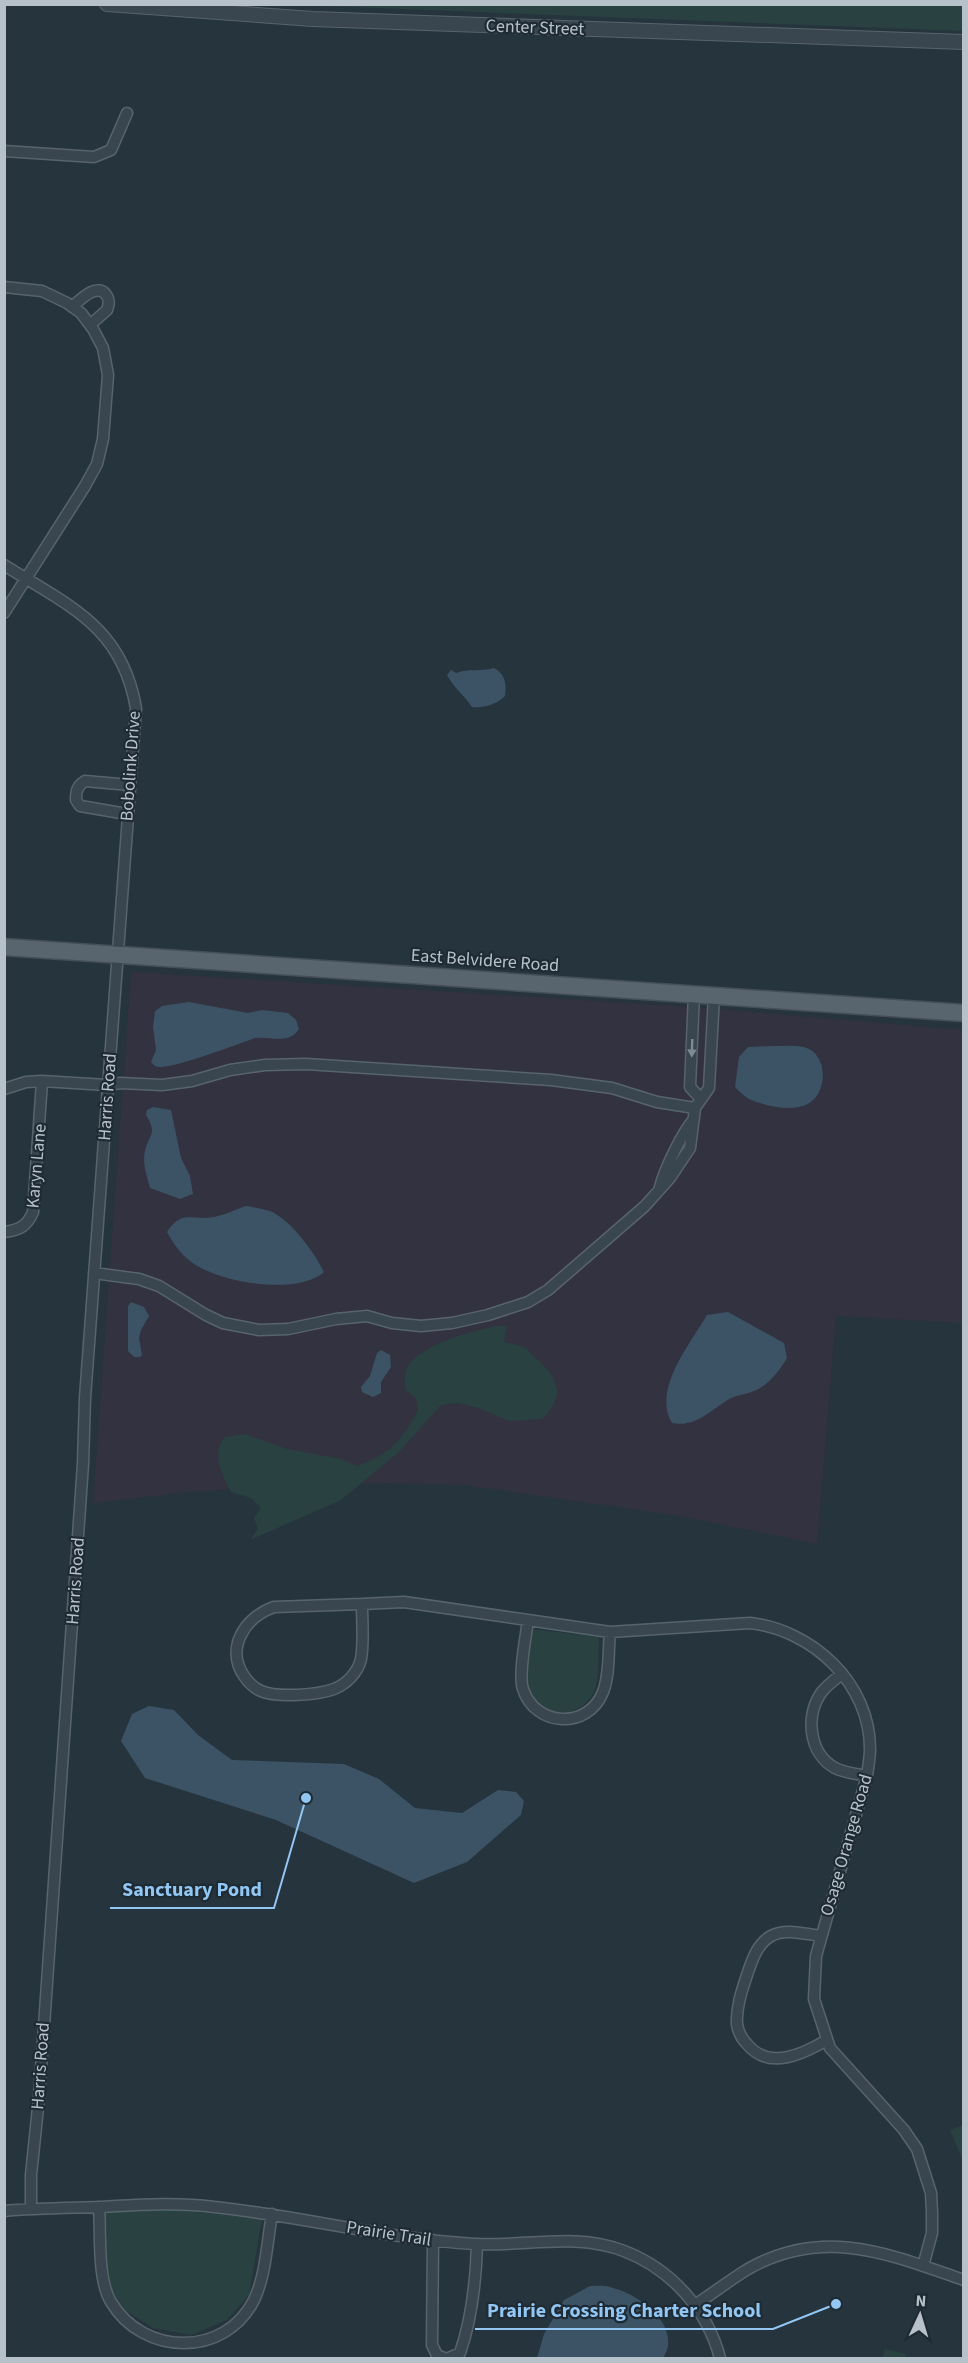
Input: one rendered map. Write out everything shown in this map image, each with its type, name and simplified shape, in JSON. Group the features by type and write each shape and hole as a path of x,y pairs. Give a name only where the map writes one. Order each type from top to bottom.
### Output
{"main road":[{"name":"East Belvidere Road","path":"4,947 963,1013"}],"street":[{"name":"Center Street","path":"107,4 313,19 963,42"},
{"path":"4,151 94,157 111,150 127,113"},
{"path":"4,287 42,291 72,307 90,325 103,348 108,375 101,450 97,464 4,613"},
{"path":"72,307 93,291 105,292 109,306 90,325"},
{"name":"Bobolink Drive","path":"4,565 83,615 102,632 116,650 128,675 136,708 117,954"},
{"path":"127,814 80,806 76,800 76,791 79,784 85,781 130,785"},
{"name":"Harris Road","path":"31,2208 31,2175 45,2014 83,1464 85,1398 117,954"},
{"path":"694,994 690,1087 697,1108"},
{"path":"94,1273 139,1279 159,1286 223,1323 259,1330 288,1329 336,1319 367,1316 392,1323 421,1326 452,1323 496,1313 531,1301 548,1290 645,1206 660,1187 663,1175 709,1088 714,996"},
{"path":"4,1089 42,1081 107,1085 121,1083 162,1085 265,1065 306,1064 551,1080 612,1088 657,1102 697,1108"},
{"name":"Karyn Lane","path":"4,1232 20,1229 28,1224 33,1212 42,1081"},
{"name":"Osage Orange Road","path":"362,1604 361,1660 349,1680 334,1689 287,1695 261,1691 250,1683 237,1663 239,1639 249,1621 263,1610 273,1607 404,1602 610,1632 750,1623 770,1625 810,1643 842,1674 860,1704 870,1748 867,1776 816,1956 814,1999 830,2048 904,2130 917,2150 931,2193 932,2212 932,2233 923,2266"},
{"path":"528,1620 522,1687 529,1703 537,1711 546,1717 558,1720 573,1719 586,1714 596,1705 603,1692 606,1679 610,1632"},
{"path":"842,1674 821,1694 815,1704 812,1738 825,1761 836,1768 867,1776"},
{"path":"821,1936 780,1933 770,1936 762,1943 754,1955 742,1989 737,2008 737,2026 742,2039 750,2048 761,2055 774,2058 788,2058 807,2052 827,2040"},
{"name":"Prairie Trail","path":"4,2211 31,2208 173,2204 212,2206 433,2240 477,2244 573,2241 603,2244 634,2255 663,2272 695,2305 710,2331 720,2358"},
{"path":"99,2207 105,2284 110,2301 130,2326 160,2341 191,2344 222,2335 246,2313 260,2283 272,2214"},
{"path":"433,2240 432,2345 437,2355 446,2358 453,2358 460,2353 465,2338 476,2282 477,2244"},
{"path":"695,2305 749,2269 776,2257 800,2249 832,2246 857,2247 896,2256 963,2280"}],"shaded area":[{"path":"494,668 501,673 504,680 505,696 494,704 485,706 472,707 447,675 451,670 456,673"},
{"path":"131,972 706,1008 963,1030 963,1323 836,1316 817,1544 674,1515 464,1485 385,1483 197,1491 93,1503"},
{"path":"189,1002 248,1013 262,1010 288,1013 296,1020 299,1029 290,1037 255,1038 206,1056 166,1067 155,1066 151,1062 156,1050 153,1027 155,1011 162,1006"},
{"path":"748,1047 804,1047 812,1051 821,1063 823,1080 821,1088 812,1101 798,1107 781,1108 749,1099 735,1087 739,1057"},
{"path":"153,1107 171,1110 181,1158 190,1176 193,1194 180,1199 150,1188 144,1156 152,1134 146,1115 147,1110"},
{"path":"246,1206 270,1211 286,1221 308,1246 324,1272 296,1284 257,1284 237,1280 202,1269 190,1261 177,1248 167,1232 172,1225 183,1218 214,1217"},
{"path":"131,1302 144,1307 149,1316 139,1338 142,1355 140,1357 134,1357 128,1351 128,1306"},
{"path":"728,1312 784,1343 787,1358 773,1377 759,1388 731,1398 689,1423 672,1423 667,1410 667,1396 670,1382 683,1353 707,1315"},
{"path":"381,1350 390,1355 391,1367 381,1382 381,1393 373,1397 362,1392 361,1387 370,1376 377,1353"},
{"path":"149,1706 174,1710 198,1735 232,1760 344,1764 379,1779 415,1808 462,1813 498,1790 516,1792 524,1801 521,1815 467,1862 414,1883 276,1820 145,1778 121,1741 132,1714"},
{"path":"590,2286 608,2286 622,2291 650,2308 664,2325 667,2335 668,2347 663,2358 537,2358 544,2334 564,2300"}],"green space":[{"path":"299,4 963,4 963,31 299,5"},
{"path":"495,1326 507,1326 504,1342 527,1349 545,1366 555,1381 557,1395 550,1411 542,1419 509,1421 479,1408 457,1403 441,1405 399,1452 341,1500 250,1540 258,1529 254,1518 261,1508 251,1498 231,1492 221,1471 218,1457 225,1437 245,1434 287,1449 341,1459 357,1466 379,1456 394,1445 418,1411 416,1398 406,1390 405,1375 409,1365 429,1348"},
{"path":"531,1629 599,1637 596,1687 587,1701 579,1708 570,1712 550,1711 534,1699 527,1678"},
{"path":"963,2125 963,2161 950,2130"},
{"path":"176,2210 262,2219 249,2295 227,2320 191,2335 153,2328 125,2310 108,2284 104,2212"},
{"path":"885,2349 906,2354 905,2358 882,2358"}],"place":[{"name":"Sanctuary Pond","path":"306,1798"},
{"name":"Prairie Crossing Charter School","path":"836,2304"}]}
